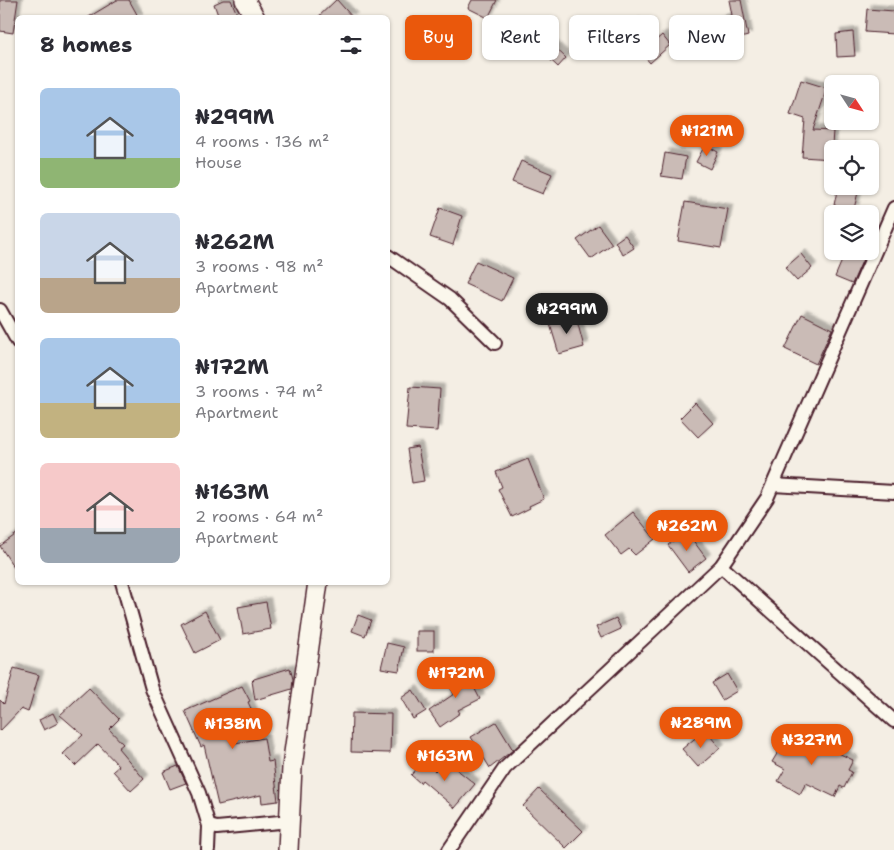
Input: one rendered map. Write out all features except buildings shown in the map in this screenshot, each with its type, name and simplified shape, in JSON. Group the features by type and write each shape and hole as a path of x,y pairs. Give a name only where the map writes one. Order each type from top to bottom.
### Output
{"street":[{"path":"245,0 253,15"},
{"path":"450,850 504,768 721,566 767,498 894,208"},
{"path":"390,257 450,299 495,342"},
{"path":"0,310 15,337"},
{"path":"773,484 894,492"},
{"path":"721,566 894,721"},
{"path":"123,585 152,688 199,792 209,826 208,850"},
{"path":"288,850 292,767 318,585"},
{"path":"209,826 217,828 290,820"}]}
